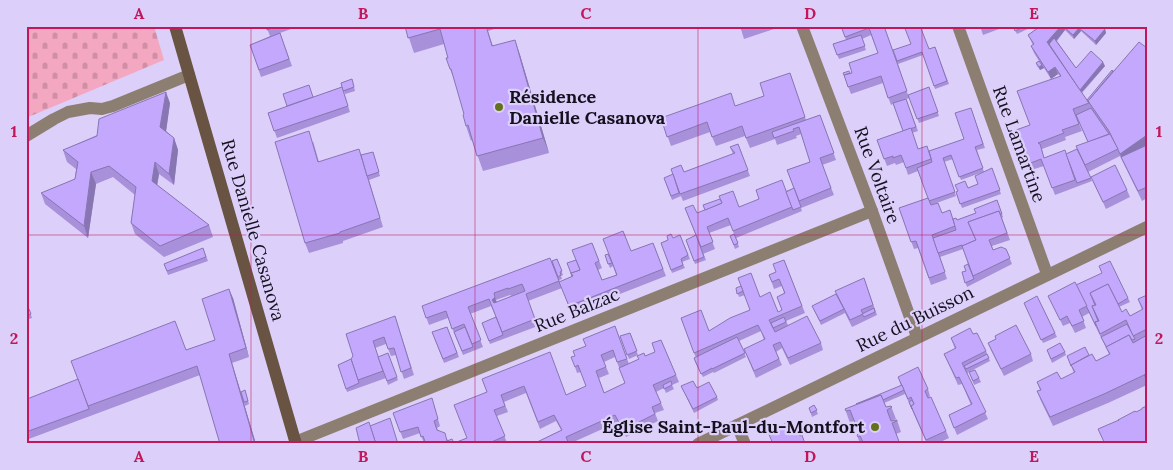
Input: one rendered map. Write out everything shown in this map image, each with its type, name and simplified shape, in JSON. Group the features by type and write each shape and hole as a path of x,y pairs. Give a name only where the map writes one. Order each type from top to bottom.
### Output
{"main road":[{"name":"Rue Danielle Casanova","path":"175,26 296,443"}],"street":[{"name":"Rue Voltaire","path":"802,26 917,337"},
{"name":"Rue Lamartine","path":"958,26 1047,274"},
{"path":"26,136 68,112 90,108 102,109 113,106 190,75"},
{"name":"Rue Balzac","path":"296,443 872,211"},
{"name":"Rue du Buisson","path":"698,444 1147,227"},
{"path":"737,425 744,444"}],"green space":[{"path":"26,26 154,26 164,60 26,118"}],"building":[{"path":"266,26 277,26 267,30"},
{"name":"Résidence Danielle Casanova","path":"405,26 486,26 492,46 515,40 543,138 477,156 446,58 448,58 440,29 408,38"},
{"path":"841,26 884,26 907,91 888,98 881,76 848,87 844,75 852,73 849,63 878,53 869,28 845,37"},
{"path":"904,26 920,26 929,49 935,47 947,81 934,86 922,52 897,61 893,50 911,44"},
{"path":"1013,26 1025,26 1015,31"},
{"path":"1036,26 1061,26 1047,42 1089,103 1073,109 1079,124 1062,130 1064,133 1038,143 1044,158 1065,150 1075,180 1052,188 1041,159 1028,164 1016,130 1030,125 1017,91 1061,76 1055,67 1048,72 1031,46 1034,44 1028,35 1038,28"},
{"path":"1065,26 1102,26 1105,29 1095,41 1079,28 1073,35"},
{"path":"280,33 289,59 259,70 250,45"},
{"path":"861,35 865,46 837,55 833,44"},
{"path":"1054,38 1076,68 1091,51 1103,62 1080,90 1049,44"},
{"path":"1139,42 1147,48 1147,135 1120,154 1109,131 1088,101"},
{"path":"1039,61 1042,65 1039,67 1036,63"},
{"path":"1112,70 1088,101 1089,103 1087,100"},
{"path":"790,73 805,117 746,138 742,126 712,137 707,122 667,137 661,118 731,93 735,106 764,96 760,83"},
{"path":"352,79 354,87 343,91 341,83"},
{"path":"309,85 313,97 287,106 283,94"},
{"path":"342,87 348,106 274,131 268,113"},
{"path":"929,87 938,112 917,119 908,95"},
{"path":"166,92 160,127 174,138 169,174 155,162 152,181 209,225 160,246 131,223 136,187 109,166 91,172 84,226 41,193 75,179 78,162 63,150 97,136 99,119"},
{"path":"906,99 916,127 903,131 893,103"},
{"path":"971,108 983,144 975,147 983,168 959,177 951,155 943,158 955,192 929,201 917,168 932,162 929,151 964,139 955,113"},
{"path":"1091,108 1109,134 1088,142 1076,115"},
{"path":"820,115 834,153 820,158 831,188 799,201 787,170 810,162 799,127 793,129 794,131 774,138 772,132"},
{"path":"911,128 918,149 927,146 931,159 906,168 901,155 884,159 877,140"},
{"path":"309,131 318,162 359,149 380,218 340,233 305,243 275,142"},
{"path":"1110,134 1118,149 1085,165 1076,146"},
{"path":"738,144 748,170 680,194 671,169 681,165 684,172 735,153 730,147"},
{"path":"1147,145 1147,187 1138,191 1121,157"},
{"path":"1077,149 1091,178 1077,183 1066,154"},
{"path":"373,152 379,172 367,176 361,155"},
{"path":"1115,165 1127,190 1103,202 1091,177"},
{"path":"992,168 1000,190 960,204 955,185 965,181 968,188 978,184 975,176"},
{"path":"673,174 679,193 671,196 664,178"},
{"path":"782,180 792,207 733,231 728,218 707,227 713,242 701,247 685,208 693,205 697,213 722,203 719,196 733,191 739,207 759,199 756,190"},
{"path":"794,188 801,207 793,210 786,192"},
{"path":"928,198 931,205 938,203 942,213 950,210 955,226 932,235 945,272 929,278 916,241 911,242 899,208"},
{"path":"720,199 722,203 705,210 703,205"},
{"path":"997,200 1002,214 999,211 968,222 976,240 938,253 933,238 956,230 953,219 956,218 957,220 976,213 974,209"},
{"path":"999,211 1007,233 989,240 993,250 1001,247 1006,249 1010,258 973,276 962,246 976,240 968,222"},
{"path":"623,231 631,251 653,243 663,269 569,306 559,282 573,276 571,273 580,270 572,250 592,243 599,261 595,263 602,280 617,275 603,239"},
{"path":"671,234 673,238 680,235 688,255 681,259 683,265 671,270 661,243 668,240 667,236"},
{"path":"734,234 738,243 734,245 730,236"},
{"path":"696,235 704,257 694,261 686,240"},
{"path":"203,248 206,257 167,271 164,264"},
{"path":"608,254 612,263 608,264 605,255"},
{"path":"550,258 559,281 526,294 535,319 502,332 489,299 468,307 481,340 472,344 464,324 452,329 446,311 426,318 422,306","holes":["522,284 525,291 494,303 492,300 495,297 494,293"]},
{"path":"557,259 562,271 558,277 552,261"},
{"path":"576,260 580,270 571,273 572,276 567,263"},
{"path":"784,260 802,306 769,320 775,332 807,316 821,343 788,358 780,342 773,345 779,359 754,371 744,349 765,339 758,325 694,353 681,318 701,310 709,331 730,318 750,310 738,278 751,273 760,297 770,292 778,312 782,310 777,297 785,293 779,279 772,282 769,275 776,272 773,264"},
{"path":"1110,261 1128,298 1118,304 1108,284 1090,293 1095,305 1092,306 1098,321 1095,322 1096,326 1076,285 1102,273 1099,266"},
{"path":"968,264 974,279 965,283 962,272 966,271 964,266"},
{"path":"864,278 873,305 861,310 863,314 850,320 835,291"},
{"path":"1075,282 1087,306 1079,310 1084,321 1072,326 1067,316 1060,320 1048,296"},
{"path":"1108,284 1122,312 1126,309 1130,316 1143,309 1138,299 1147,295 1147,329 1133,336 1126,320 1100,334 1095,322 1099,321 1092,306 1096,305 1090,293"},
{"path":"741,286 743,291 737,294 736,288"},
{"path":"229,289 246,348 229,354 255,444 220,444 197,366 88,406 71,361 175,321 186,350 215,340 202,299"},
{"path":"836,294 844,309 820,321 812,306"},
{"path":"1037,296 1055,333 1041,340 1024,303"},
{"path":"874,308 875,312 864,317 862,314"},
{"path":"29,309 31,314 26,316 26,310"},
{"path":"395,316 411,368 401,372 394,348 388,349 384,337 373,341 383,371 358,380 346,334"},
{"path":"496,317 503,335 489,341 482,323"},
{"path":"784,317 786,322 773,328 771,323"},
{"path":"1127,324 1135,339 1132,340 1129,335 1106,347 1101,337"},
{"path":"1016,325 1031,354 1001,369 988,343 996,339 995,336"},
{"path":"615,326 627,359 617,362 613,350 601,355 606,367 596,371 604,393 625,383 619,368 639,359 637,356 644,353 645,356 655,352 652,343 661,340 676,375 653,385 661,403 652,407 655,414 623,430 615,415 566,437 569,444 533,444 562,430 554,415 538,422 524,386 501,395 505,406 494,410 505,436 487,444 426,444 423,436 421,437 418,427 400,432 393,413 432,398 438,419 434,421 437,430 445,433 447,441 452,439 454,443 467,438 454,405 487,392 482,379 550,352 566,395 586,386 578,365 575,367 571,357 575,356 573,351 586,346 583,339"},
{"path":"447,327 457,353 443,359 432,332"},
{"path":"465,327 473,347 462,351 454,332"},
{"path":"970,328 973,334 977,333 986,351 962,363 986,412 954,428 949,415 972,404 959,377 956,378 944,354 956,348 951,338"},
{"path":"630,333 637,351 627,355 620,336"},
{"path":"1129,335 1133,343 1147,335 1147,373 1050,417 1037,391 1041,390 1037,382 1057,372 1061,379 1075,372 1071,365 1092,354 1096,361 1110,354 1106,347"},
{"path":"737,337 745,353 701,374 694,358"},
{"path":"1060,343 1065,352 1051,359 1047,350"},
{"path":"1085,347 1089,355 1071,366 1067,356"},
{"path":"388,353 397,377 387,381 378,357"},
{"path":"987,354 989,358 966,369 964,366"},
{"path":"351,359 359,383 346,389 338,365"},
{"path":"918,367 928,389 925,391 928,398 931,397 946,431 926,440 911,406 914,404 911,397 908,399 898,377"},
{"path":"975,370 979,378 973,381 969,372"},
{"path":"78,379 89,409 26,432 26,397 27,399"},
{"path":"671,381 672,385 664,389 663,385"},
{"path":"693,381 697,388 709,382 717,397 693,409 681,386"},
{"path":"902,385 904,390 883,400 881,395 856,404"},
{"path":"245,390 248,401 244,402 241,392"},
{"name":"Église Saint-Paul-du-Montfort","path":"881,395 886,407 892,407 887,410 891,421 897,420 892,423 900,444 864,444 860,436 858,437 857,435 859,433 850,410 846,411 845,409"},
{"path":"912,400 914,404 911,406 912,409 909,402"},
{"path":"814,405 817,410 811,413 809,408"},
{"path":"1147,406 1147,444 1105,444 1098,429"},
{"path":"390,418 398,444 376,444 370,426"},
{"path":"791,421 800,436 802,435 805,444 790,444 789,442 786,444 773,444 768,432"},
{"path":"369,422 376,444 360,444 356,428"}],"place":[{"name":"Résidence Danielle Casanova","path":"499,107"},
{"name":"Église Saint-Paul-du-Montfort","path":"875,427"}]}
